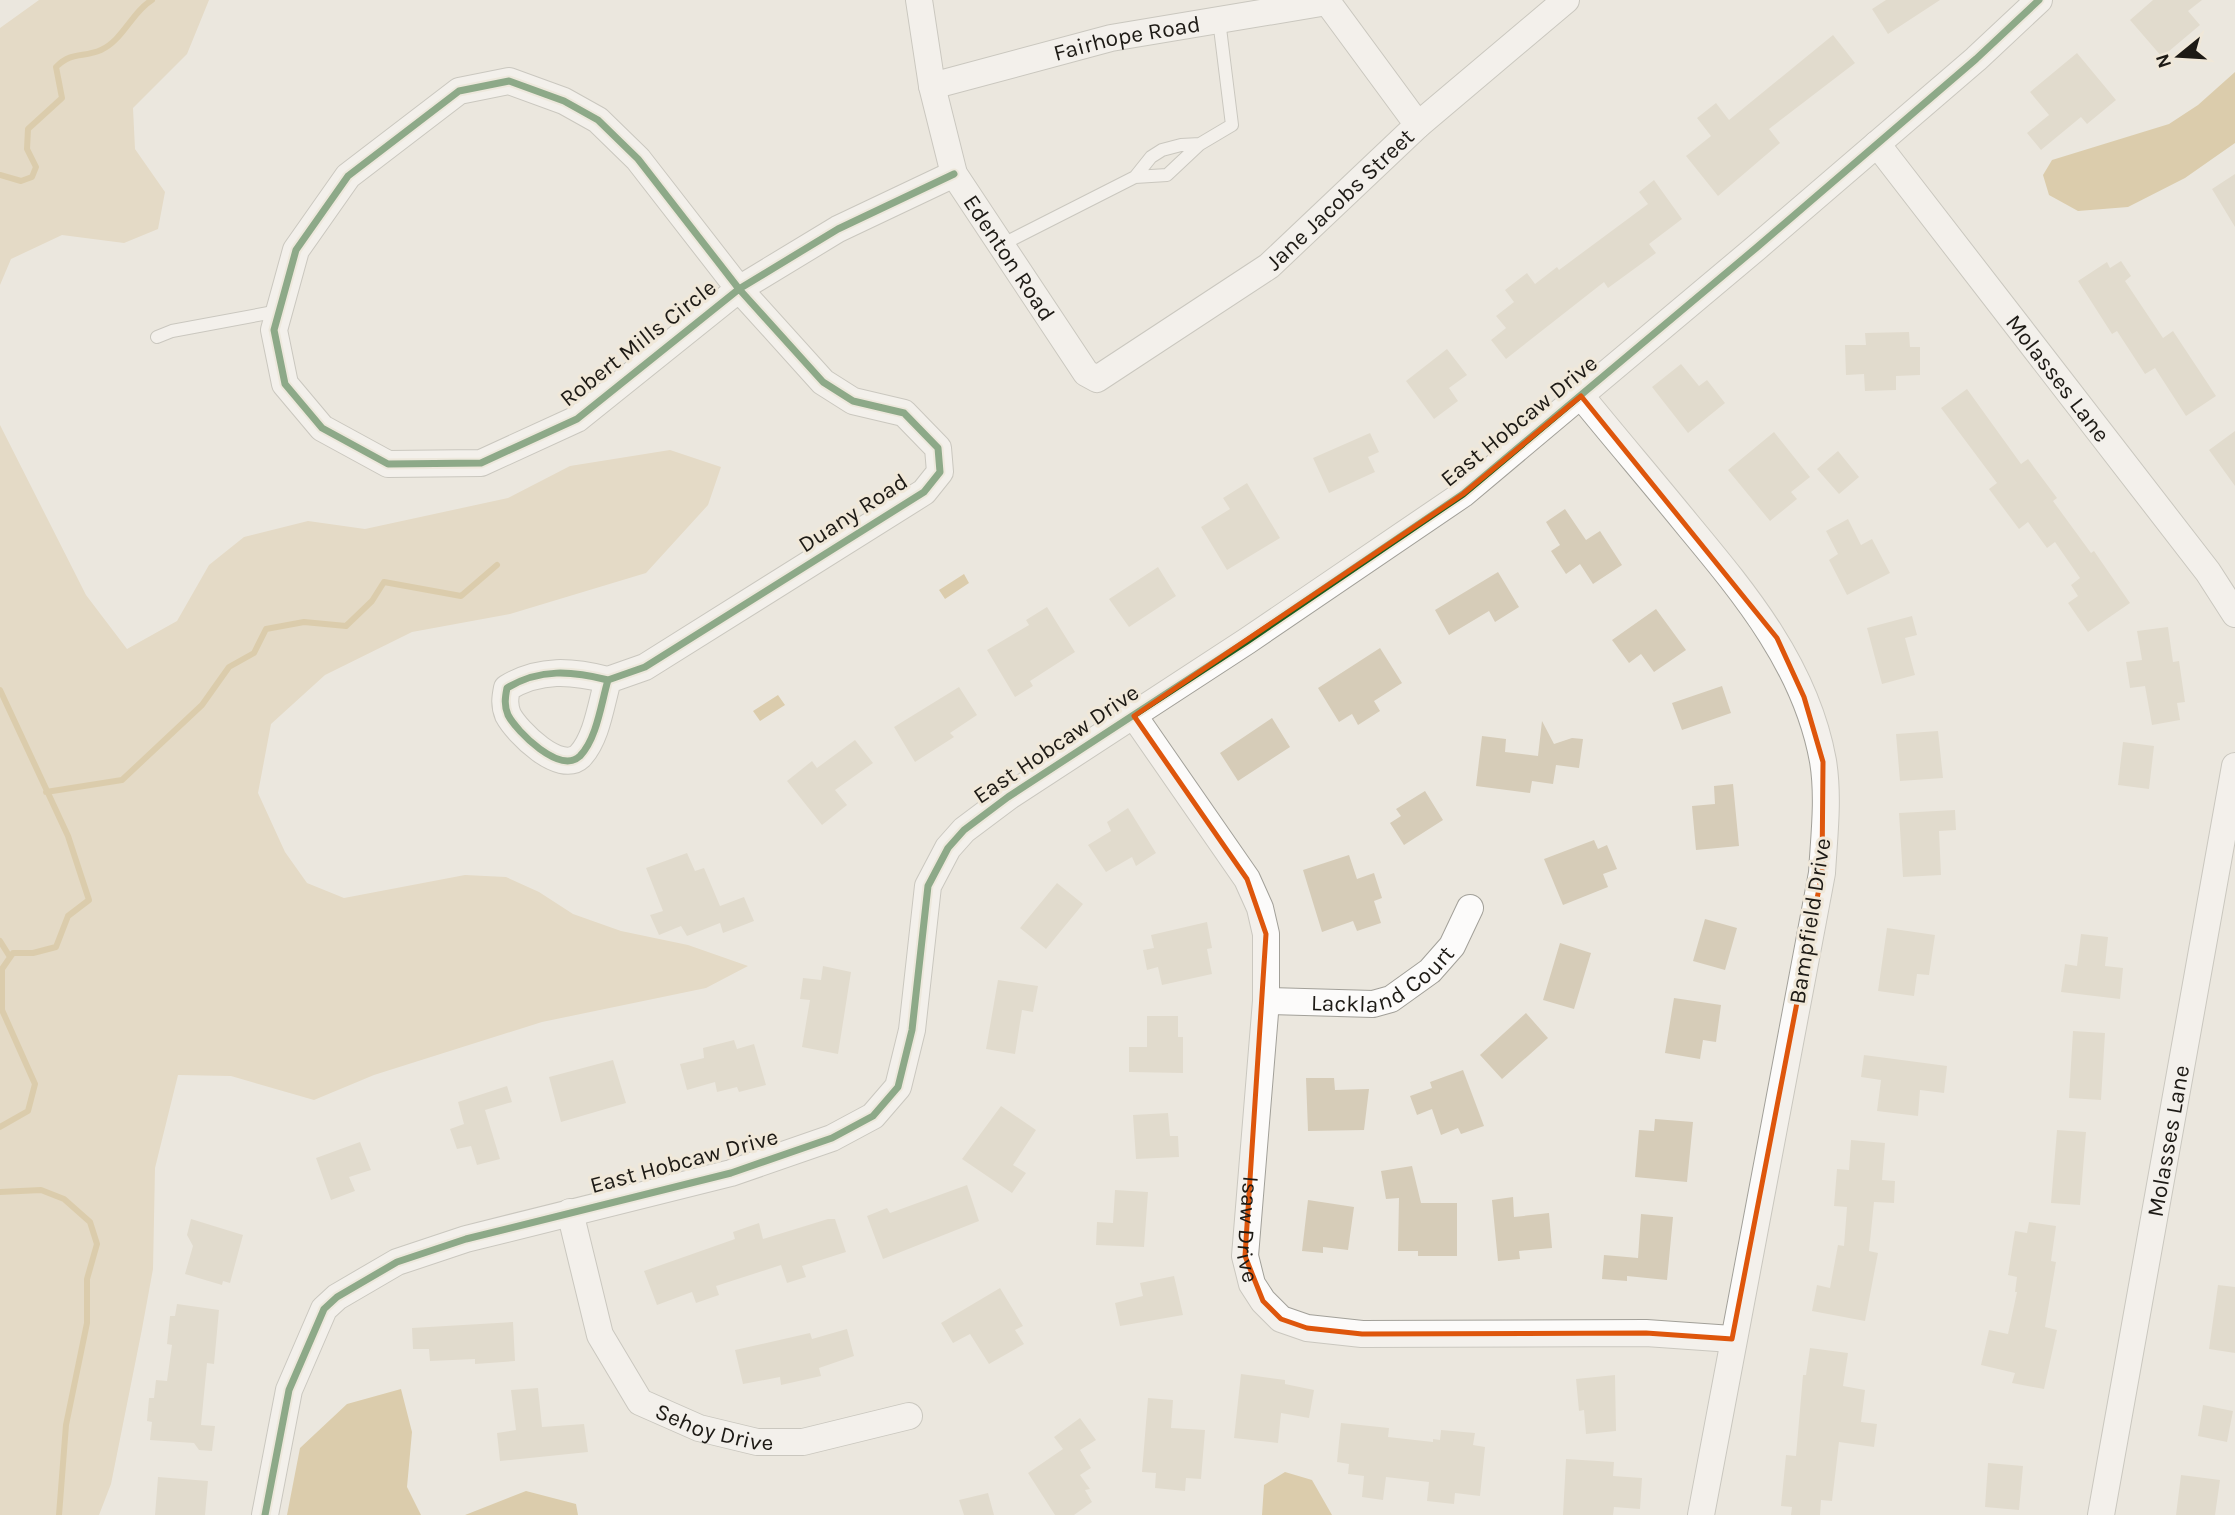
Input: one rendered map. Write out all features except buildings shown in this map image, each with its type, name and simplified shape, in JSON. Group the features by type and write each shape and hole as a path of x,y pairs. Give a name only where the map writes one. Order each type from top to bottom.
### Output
{"street":[{"name":"Edenton Road","path":"919,0 932,86 954,174 1086,373 1097,379"},
{"name":"Jane Jacobs Street","path":"1097,379 1269,266 1418,125 1566,0"},
{"name":"East Hobcaw Drive","path":"265,1515 289,1390 324,1309 351,1288 397,1262 466,1239 730,1173 832,1138 873,1116 898,1087 912,1030 928,886 948,848 964,830 1008,797 1135,716 1463,494 1878,144 2039,0"},
{"name":"Fairhope Road","path":"932,86 1111,38 1326,1"},
{"path":"1326,1 1418,125"},
{"name":"Robert Mills Circle","path":"739,289 638,159 598,120 564,101 509,81 459,91 348,176 296,250 274,330 285,384 322,428 388,464 481,463 577,419 739,289 838,229 954,174"},
{"name":"Molasses Lane","path":"1878,144 2208,572 2235,614"},
{"name":"Duany Road","path":"608,680 645,667 923,492 940,472 937,448 904,413 853,401 823,382 739,289"},
{"name":"Bampfield Drive","path":"1581,396 1737,584 1777,638 1804,697 1823,762 1825,826 1822,873 1732,1339 1701,1515"},
{"name":"Isaw Drive","path":"1135,716 1247,879 1260,908 1266,934 1266,1002 1245,1256 1252,1284 1263,1301 1282,1319 1307,1328 1362,1334 1646,1333 1732,1339"},
{"name":"Molasses Lane","path":"2102,1515 2224,879 2235,766"},
{"name":"Lackland Court","path":"1266,1002 1373,1004 1391,999 1430,971 1452,946 1470,908"},
{"name":"Sehoy Drive","path":"570,1212 600,1335 640,1402 699,1428 757,1442 803,1441 909,1416"}],"lane":[{"path":"1001,245 1135,177 1167,175 1200,144 1232,125 1219,20"},
{"path":"1135,177 1151,157 1162,150 1200,144"},
{"path":"157,337 279,311"}],"highlighted area":[{"path":"1581,396 1777,638 1804,697 1823,762 1822,873 1732,1339 1646,1333 1362,1334 1307,1328 1281,1319 1263,1301 1245,1256 1266,934 1247,879 1134,716 1463,494"}],"shaded area":[{"path":"39,0 209,0 187,54 133,108 135,149 165,192 158,229 124,243 62,235 11,259 0,285 0,28"},
{"path":"2235,72 2235,143 2185,178 2128,207 2078,211 2049,195 2043,175 2052,160 2169,124 2198,105"},
{"path":"0,425 86,595 127,649 177,621 209,565 244,537 308,521 365,529 508,498 570,466 670,450 721,467 708,505 646,573 510,614 412,632 325,675 271,724 258,793 285,852 307,883 344,898 465,875 506,877 539,892 573,914 621,931 688,945 748,966 706,988 542,1022 374,1075 314,1100 231,1076 178,1075 155,1168 153,1269 111,1484 99,1515 0,1515"},
{"path":"964,574 969,583 945,599 939,590"},
{"path":"778,695 785,705 760,721 753,711"},
{"path":"401,1389 412,1432 407,1487 421,1515 287,1515 300,1448 347,1404"},
{"path":"1285,1472 1312,1480 1332,1515 1262,1515 1264,1485"},
{"path":"526,1491 576,1504 578,1515 465,1515"}],"waterway":[{"path":"0,175 21,181 32,177 36,167 27,149 28,129 62,98 56,67 67,59 95,52 109,45 152,0"},
{"path":"46,792 122,780 202,705 229,667 254,653 266,629 304,622 346,626 372,601 384,582 461,596 497,565"},
{"path":"0,690 68,836 89,900 68,916 56,947 33,953 13,953 2,969 2,1010 35,1084 28,1111 0,1127"},
{"path":"0,941 10,957"},
{"path":"0,1192 41,1190 64,1199 90,1222 97,1244 87,1279 87,1323 66,1425 59,1515"}],"cycle path":[{"path":"265,1515 289,1390 324,1309 337,1297 397,1262 466,1239 731,1173 832,1138 873,1116 898,1087 912,1030 928,886 948,848 964,830 1008,797 1247,641 1463,494 1756,248 1976,59 2039,0"},
{"path":"608,680 569,673 532,677 507,688 505,701 508,715 529,740 551,756 562,760 572,760 580,756 591,740 608,680 645,667 924,492 940,472 938,448 904,413 853,401 823,382 739,289 638,159 598,120 564,101 509,81 459,91 348,176 296,250 274,330 285,384 322,428 388,464 481,463 577,419 739,289 838,229 954,174"}]}
